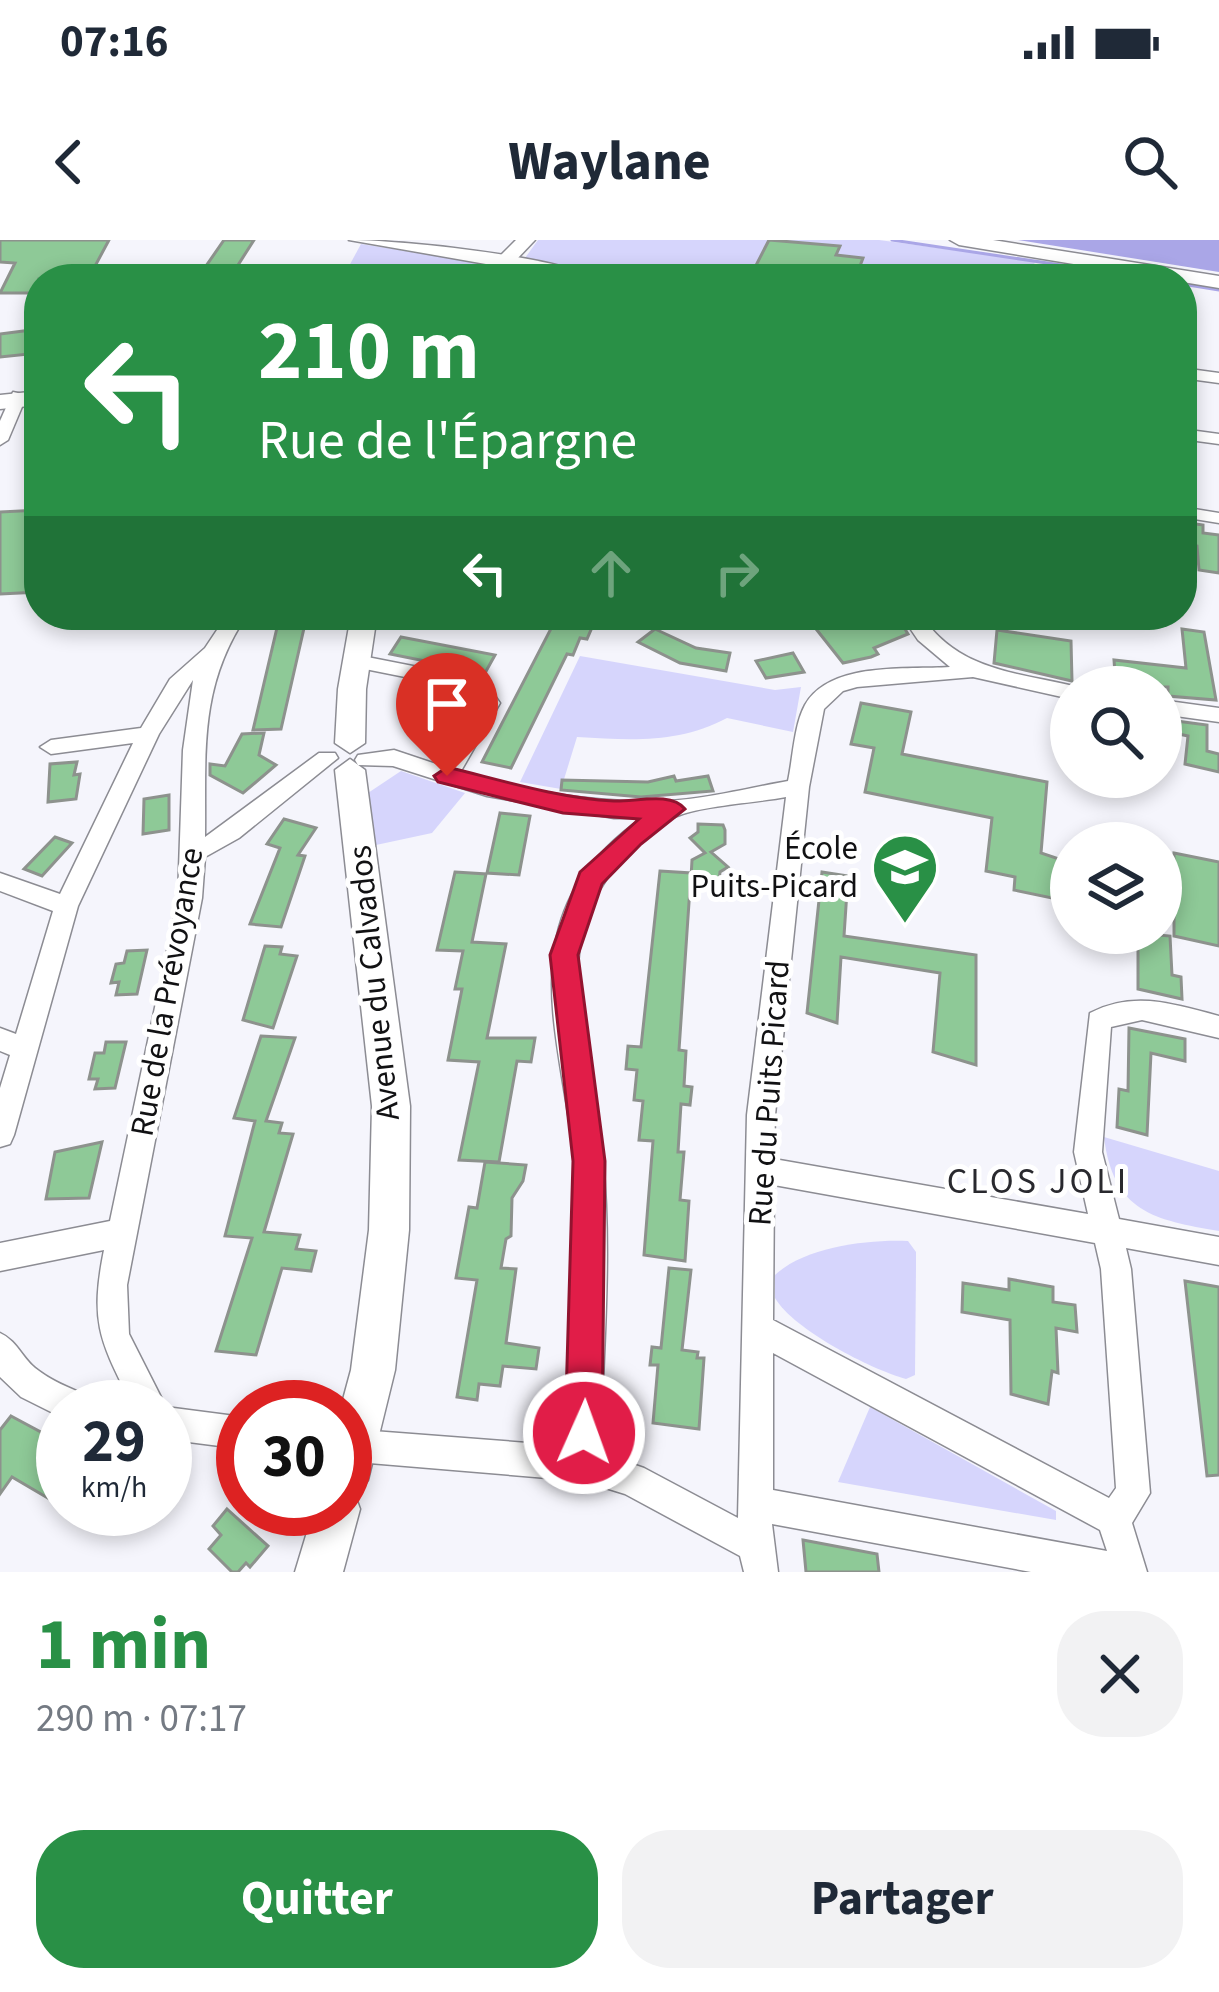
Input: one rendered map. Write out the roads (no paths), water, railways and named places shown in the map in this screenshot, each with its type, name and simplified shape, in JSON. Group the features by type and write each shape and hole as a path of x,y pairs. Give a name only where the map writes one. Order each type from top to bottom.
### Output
{"street":[{"path":"359,240 514,264"},
{"path":"504,262 526,240"},
{"path":"959,240 1108,264"},
{"path":"0,440 19,397"},
{"name":"Rue de la Prévoyance","path":"136,1380 114,1336 111,1298 197,851 195,735 200,691 215,647 227,630"},
{"name":"Avenue du Calvados","path":"362,630 348,758 392,1106 384,1277 370,1380"},
{"path":"921,630 967,672"},
{"path":"0,1135 13,1045 66,906 148,734 178,685 215,647"},
{"path":"357,661 477,685 487,693 490,703 447,776"},
{"name":"Rue du Puits Picard","path":"758,1559 759,1169 770,1019 798,787 814,707 836,686 876,677 967,672 1050,688"},
{"path":"1182,710 1219,715"},
{"path":"51,747 148,734"},
{"path":"197,851 213,844 271,796 348,758 394,758 563,804 614,810 673,809 798,787"},
{"path":"583,1464 589,1161 564,955 590,880 632,837 673,809"},
{"path":"0,882 66,906"},
{"path":"1114,1519 1132,1493 1116,1269 1088,1151 1099,1021 1115,1010 1138,1008 1219,1028"},
{"path":"759,1169 1219,1251"},
{"path":"0,1257 121,1233"},
{"path":"756,1504 1127,1572 1114,1519 758,1328"},
{"path":"0,1348 9,1366 36,1387"},
{"path":"372,1458 583,1464 632,1480 758,1559"},
{"path":"319,1572 329,1536"}],"waterway":[{"path":"892,240 1054,264"},
{"path":"1197,286 1219,290"}],"place":[{"name":"École Puits-Picard","path":"905,926"}],"district":[{"name":"CLOS JOLI","path":"1038,1181"}]}
